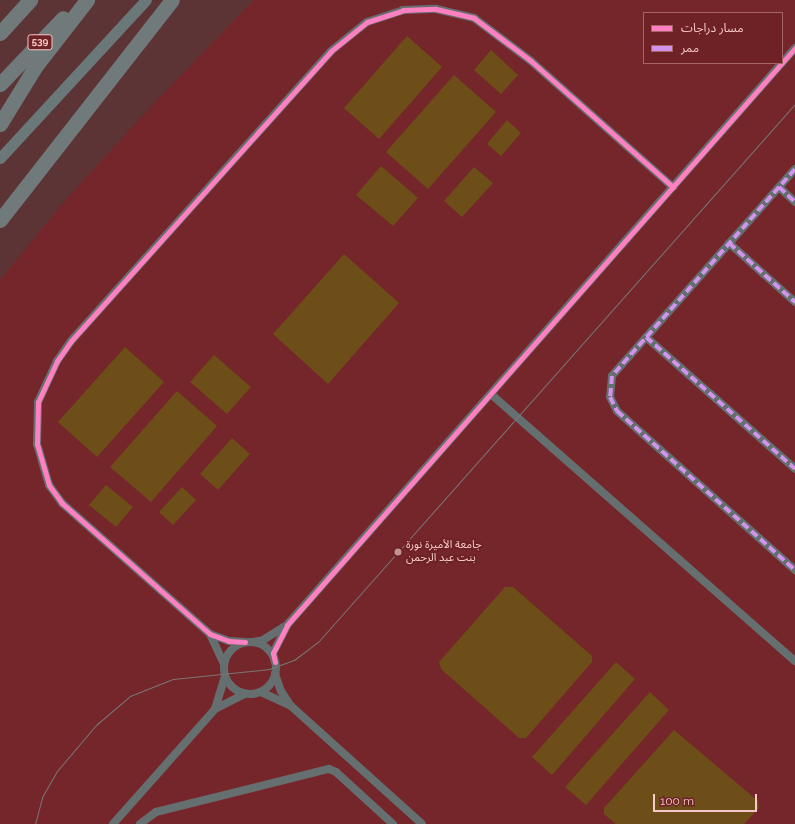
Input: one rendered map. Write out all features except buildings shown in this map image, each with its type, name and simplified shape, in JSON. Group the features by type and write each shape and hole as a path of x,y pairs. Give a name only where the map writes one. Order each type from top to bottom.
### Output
{"highway":[{"path":"0,33 30,0"},
{"name":"539","path":"0,84 80,0"},
{"path":"0,124 36,67 87,0"},
{"path":"0,220 172,0"}],"main road":[{"path":"0,158 146,0"}],"street":[{"path":"673,187 531,61 474,18 436,9 403,10 366,22 331,51 71,341 57,361 38,402 36,444 50,485 62,503 210,634 229,641 248,642 263,640 287,625 492,395 781,64"},
{"path":"783,62 795,48"},
{"path":"795,169 612,376 610,397 617,411 795,570"},
{"path":"778,187 795,202"},
{"path":"729,243 795,302"},
{"path":"646,337 795,469"},
{"path":"492,395 795,661"},
{"path":"261,692 273,681 275,674 274,653 287,625"},
{"path":"210,634 224,664 225,677 215,709"},
{"path":"224,664 231,650 248,642 267,648 275,662"},
{"path":"275,674 281,691 291,706 422,824"},
{"path":"225,677 233,688 245,694"},
{"path":"114,824 215,709 245,694 261,692 291,706"},
{"path":"140,824 156,812 329,769 336,772 393,824"}],"shaded area":[{"name":"جامعة الأميرة نورة بنت عبد الرحمن","path":"254,0 795,0 795,824 0,824 0,280 69,196 156,101"},
{"path":"407,36 442,67 379,139 344,108"},
{"path":"491,50 518,75 501,94 474,70"},
{"path":"454,75 496,112 428,189 386,152"},
{"path":"507,120 521,133 501,156 487,144"},
{"path":"381,166 418,198 393,226 356,195"},
{"path":"474,167 493,183 462,217 444,201"},
{"path":"344,254 399,303 328,384 273,334"},
{"path":"125,347 164,382 97,457 58,422"},
{"path":"214,355 251,387 227,414 190,382"},
{"path":"177,391 217,426 151,502 110,467"},
{"path":"232,438 250,454 218,490 200,474"},
{"path":"106,485 133,507 116,527 89,505"},
{"path":"182,487 196,500 173,525 159,512"},
{"path":"505,587 513,587 592,656 592,662 526,738 519,738 441,669 439,662"},
{"path":"616,662 635,679 552,775 532,757"},
{"path":"650,692 669,710 586,805 565,787"},
{"path":"674,730 758,801 759,808 744,824 616,824 604,814 604,808"}],"tram line":[{"path":"35,824 42,797 57,771 96,725 130,696 173,679 269,669 294,660 318,642 795,104"}],"marked path":[{"path":"795,169 612,376 610,397 617,411 795,570"},
{"path":"779,187 795,202"},
{"path":"729,243 795,302"},
{"path":"646,337 795,469"}],"cycle path":[{"path":"245,642 229,641 210,634 62,503 49,485 37,444 38,402 57,361 71,341 331,51 367,22 403,10 436,9 474,18 531,61 673,187"},
{"path":"783,62 795,48"},
{"path":"275,662 273,653 287,625 781,64"}],"place":[{"name":"جامعة الأميرة نورة بنت عبد الرحمن","path":"398,552"}]}
